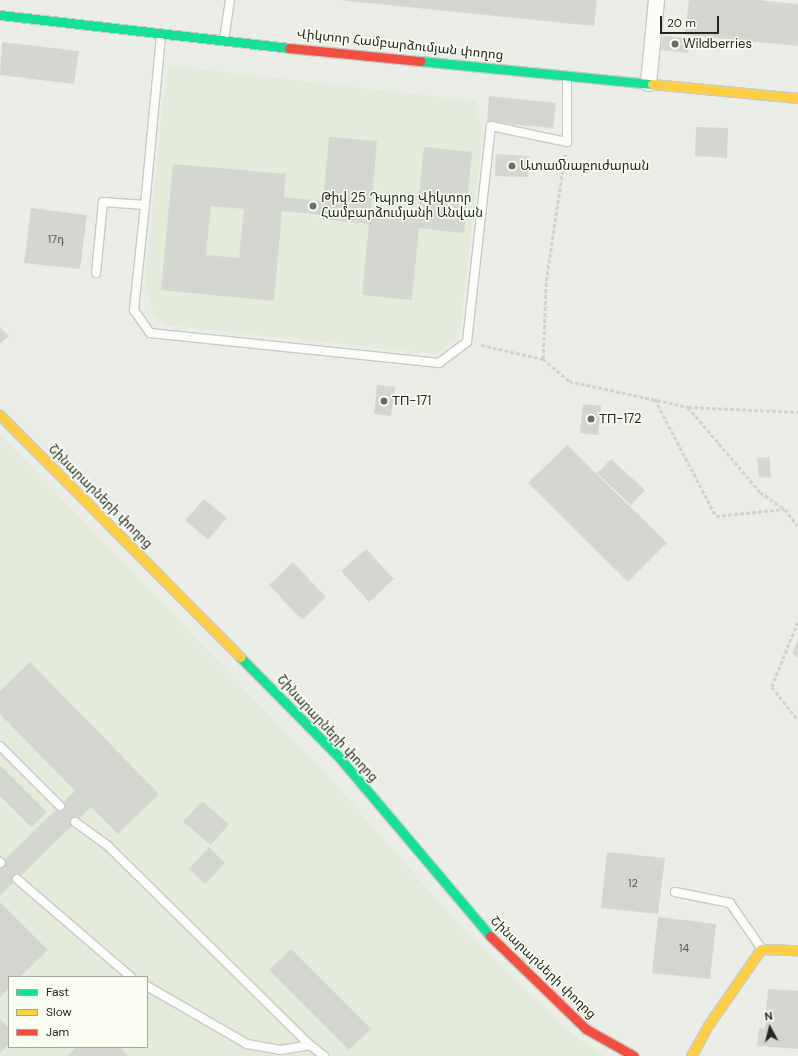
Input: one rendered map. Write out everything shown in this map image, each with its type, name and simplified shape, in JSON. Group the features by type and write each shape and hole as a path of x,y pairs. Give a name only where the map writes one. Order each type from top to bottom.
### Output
{"street":[{"path":"648,83 656,0"},
{"name":"Վիկտոր Համբարձումյան փողոց","path":"0,15 224,41 798,98"},
{"name":"Շինարարների փողոց","path":"0,415 338,756 481,927 586,1029 634,1056"},
{"path":"691,1056 709,1024 761,949 798,950"}],"lane":[{"path":"224,41 230,0"},
{"path":"161,34 134,310 150,333 439,363 467,342 490,126 567,142 567,75"},
{"path":"96,273 103,202 144,205"},
{"path":"0,746 60,806"},
{"path":"76,822 108,846 310,1046 324,1056"},
{"path":"17,879 131,976"},
{"path":"674,892 730,903 761,949"},
{"path":"148,987 247,1044 280,1050 310,1046"}],"path":[{"path":"543,359 546,281 567,142"},
{"path":"467,342 543,359 569,381 688,407 798,412"},
{"path":"655,399 716,516 785,509"},
{"path":"688,407 760,492 785,509 798,526"},
{"path":"798,622 772,687 798,720"}],"shaded area":[{"name":"Թիվ 25 Դպրոց Վիկտոր Համբարձումյանի Անվան","path":"172,66 475,101 483,131 459,337 437,354 165,325 154,316 145,281 166,73"},
{"path":"0,434 328,776 461,927 568,1031 605,1056 0,1056"}],"building":[{"path":"339,0 597,0 594,26"},
{"path":"689,0 758,0 798,4 798,46 685,35"},
{"name":"Wildberries","path":"663,36 689,38 688,53 661,50"},
{"path":"2,42 79,51 74,84 0,75"},
{"path":"489,96 556,103 553,128 487,122"},
{"path":"696,127 728,128 727,158 695,156"},
{"path":"329,137 377,141 371,211 417,216 424,147 472,152 464,233 419,228 412,300 362,295 369,224 321,219 322,215 282,211 274,301 161,290 173,164 286,174 284,197 323,201","holes":["211,206 244,209 239,258 206,255"]},
{"name":"Ատամնաբուժարան","path":"496,154 529,156 528,177 495,176"},
{"path":"31,208 87,215 80,269 24,263"},
{"path":"0,327 9,336 0,344"},
{"name":"ТП-171","path":"377,385 395,387 391,416 374,414"},
{"name":"ТП-172","path":"583,404 601,406 598,435 580,433"},
{"path":"567,445 667,543 628,582 528,483"},
{"path":"769,457 771,477 759,478 757,458"},
{"path":"611,459 645,490 631,505 597,473"},
{"path":"204,499 227,518 208,540 185,520"},
{"path":"366,549 394,579 369,602 341,571"},
{"path":"293,562 326,597 302,620 269,585"},
{"path":"798,639 798,657 792,654"},
{"path":"30,662 159,794 118,834 91,807 0,896 0,864 75,791 0,714 0,691"},
{"path":"0,765 47,812 31,827 0,796"},
{"path":"202,801 229,824 211,845 183,822"},
{"path":"209,847 225,863 205,884 189,869"},
{"path":"607,852 665,858 658,914 601,908"},
{"path":"0,902 48,950 21,976 8,976 8,989 0,997"},
{"path":"658,917 716,924 710,979 652,973"},
{"path":"291,949 371,1029 349,1050 269,970"},
{"path":"768,989 798,991 798,1049 757,1046 759,1028 765,1029"},
{"path":"0,1019 8,1027 8,1045 0,1053"},
{"path":"76,1048 121,1048 128,1056 67,1056"}],"traffic: fast":[{"path":"0,15 289,48"},
{"path":"420,61 652,84"},
{"path":"240,657 338,756 490,936"}],"traffic: slow":[{"path":"652,84 798,98"},
{"path":"0,415 240,657"},
{"path":"691,1056 709,1024 761,949 798,950"}],"traffic: jam":[{"path":"289,48 420,61"},
{"path":"490,936 586,1029 634,1056"}],"place":[{"name":"Wildberries","path":"675,44"},
{"name":"Ատամնաբուժարան","path":"512,166"},
{"name":"Թիվ 25 Դպրոց Վիկտոր Համբարձումյանի Անվան","path":"313,206"},
{"name":"ТП-171","path":"384,401"},
{"name":"ТП-172","path":"591,419"}]}
